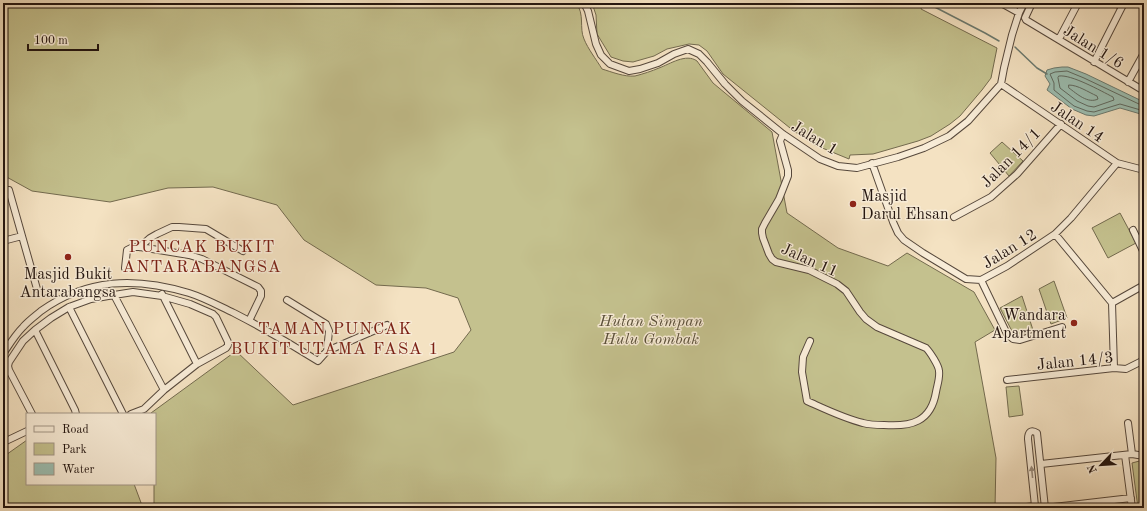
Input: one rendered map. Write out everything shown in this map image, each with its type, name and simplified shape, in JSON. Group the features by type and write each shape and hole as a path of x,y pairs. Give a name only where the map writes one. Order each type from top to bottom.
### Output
{"street":[{"name":"Jalan 1","path":"584,3 588,12 596,44 601,55 610,64 629,71 640,69 658,63 674,54 688,49 699,54 708,62 725,84 742,101 783,134 820,159 838,166 857,168 898,157 924,148 949,136 968,121 1001,84"},
{"path":"1001,84 1006,58 1019,13 1024,3"},
{"name":"Jalan 1/6","path":"1032,3 1026,15 1026,20 1144,91"},
{"path":"1059,40 1078,3"},
{"path":"1094,62 1123,5 1115,3"},
{"path":"1005,4 1019,13"},
{"path":"1128,82 1144,53"},
{"name":"Jalan 14","path":"1001,84 1117,163 1144,170"},
{"name":"Jalan 14/1","path":"954,217 991,197 1017,174 1061,124"},
{"name":"Jalan 11","path":"783,134 780,141 788,170 788,176 779,199 762,229 762,238 769,254 776,262 809,270 837,284 846,291 866,319 877,327 926,348 939,370 935,400 930,411 922,419 913,424 892,426 865,424 848,419 807,400 802,372 803,357 810,341"},
{"name":"Jalan 12","path":"872,163 893,222 898,233 904,240 966,278 981,280 1007,266 1055,234 1071,218 1117,163"},
{"path":"9,190 37,289"},
{"path":"140,247 150,238 172,227 202,228 242,251"},
{"path":"1133,230 1144,253"},
{"path":"1055,234 1112,303 1114,368"},
{"path":"3,241 22,236"},
{"path":"125,268 127,250 133,247 189,255 202,259 258,287 261,291 261,296 249,321"},
{"path":"981,280 1006,334 1013,339 1020,340 1062,327"},
{"path":"4,350 28,322 47,307 64,297 84,289 100,285 125,282 162,287 189,293 208,300 276,335 318,361 326,350 329,331 326,324 287,300"},
{"path":"1112,303 1144,285"},
{"path":"162,287 162,296 197,364"},
{"path":"31,413 9,370 9,362 23,340 51,318 69,307 91,299 133,292 162,296 190,304 213,314 216,317 228,342 226,348 197,364 164,390 144,409 134,413"},
{"path":"114,294 164,390"},
{"path":"69,307 122,413"},
{"path":"326,350 387,325"},
{"path":"35,330 76,413"},
{"name":"Jalan 14/3","path":"1007,380 1114,368 1126,369 1144,360"},
{"path":"1128,422 1132,508"},
{"path":"5,440 26,431"},
{"path":"1036,506 1028,439 1029,432 1031,431 1037,432 1045,508"},
{"path":"1040,464 1129,455 1144,456"},
{"path":"1018,508 1036,506 1045,508 1131,498"}],"green space":[{"name":"Hutan Simpan Hulu Gombak","path":"3,3 576,3 579,7 581,16 584,39 602,69 622,75 635,76 683,59 693,59 697,61 713,83 772,132 787,213 838,248 888,266 907,253 974,292 995,330 975,342 996,458 995,508 154,508 154,485 156,485 156,413 151,413 236,351 293,405 454,352 471,330 458,298 426,288 376,285 304,240 277,205 213,187 168,188 110,202 32,191 3,175"},
{"path":"592,3 923,3 921,9 997,48 991,78 960,116 950,124 931,136 918,141 873,154 850,155 849,159 815,145 795,132 723,74 707,51 699,45 689,44 667,49 654,56 633,62 623,61 611,57 597,34 596,15"},
{"path":"1002,142 1023,161 1009,176 990,153"},
{"path":"1120,213 1136,243 1108,258 1092,228"},
{"path":"1054,281 1067,318 1051,324 1039,289"},
{"path":"1022,296 1033,330 1018,336 1014,335 1000,308"},
{"path":"1019,386 1023,415 1009,417 1006,387"},
{"path":"26,441 26,485 134,485 143,508 3,508 3,457"},
{"path":"1143,460 1144,508 1138,508 1132,463"}],"water":[{"path":"1068,67 1086,74 1144,102 1144,115 1120,108 1094,116 1086,115 1072,109 1047,90 1050,84 1045,76 1047,70"}],"waterway":[{"path":"927,3 999,41"},
{"path":"1015,47 1037,68 1047,74"}],"place":[{"name":"Masjid Darul Ehsan","path":"853,204"},
{"name":"Masjid Bukit Antarabangsa","path":"68,257"},
{"name":"Wandara Apartment","path":"1074,323"}],"district":[{"name":"PUNCAK BUKIT ANTARABANGSA","path":"202,256"},
{"name":"TAMAN PUNCAK BUKIT UTAMA FASA 1","path":"335,338"}]}
